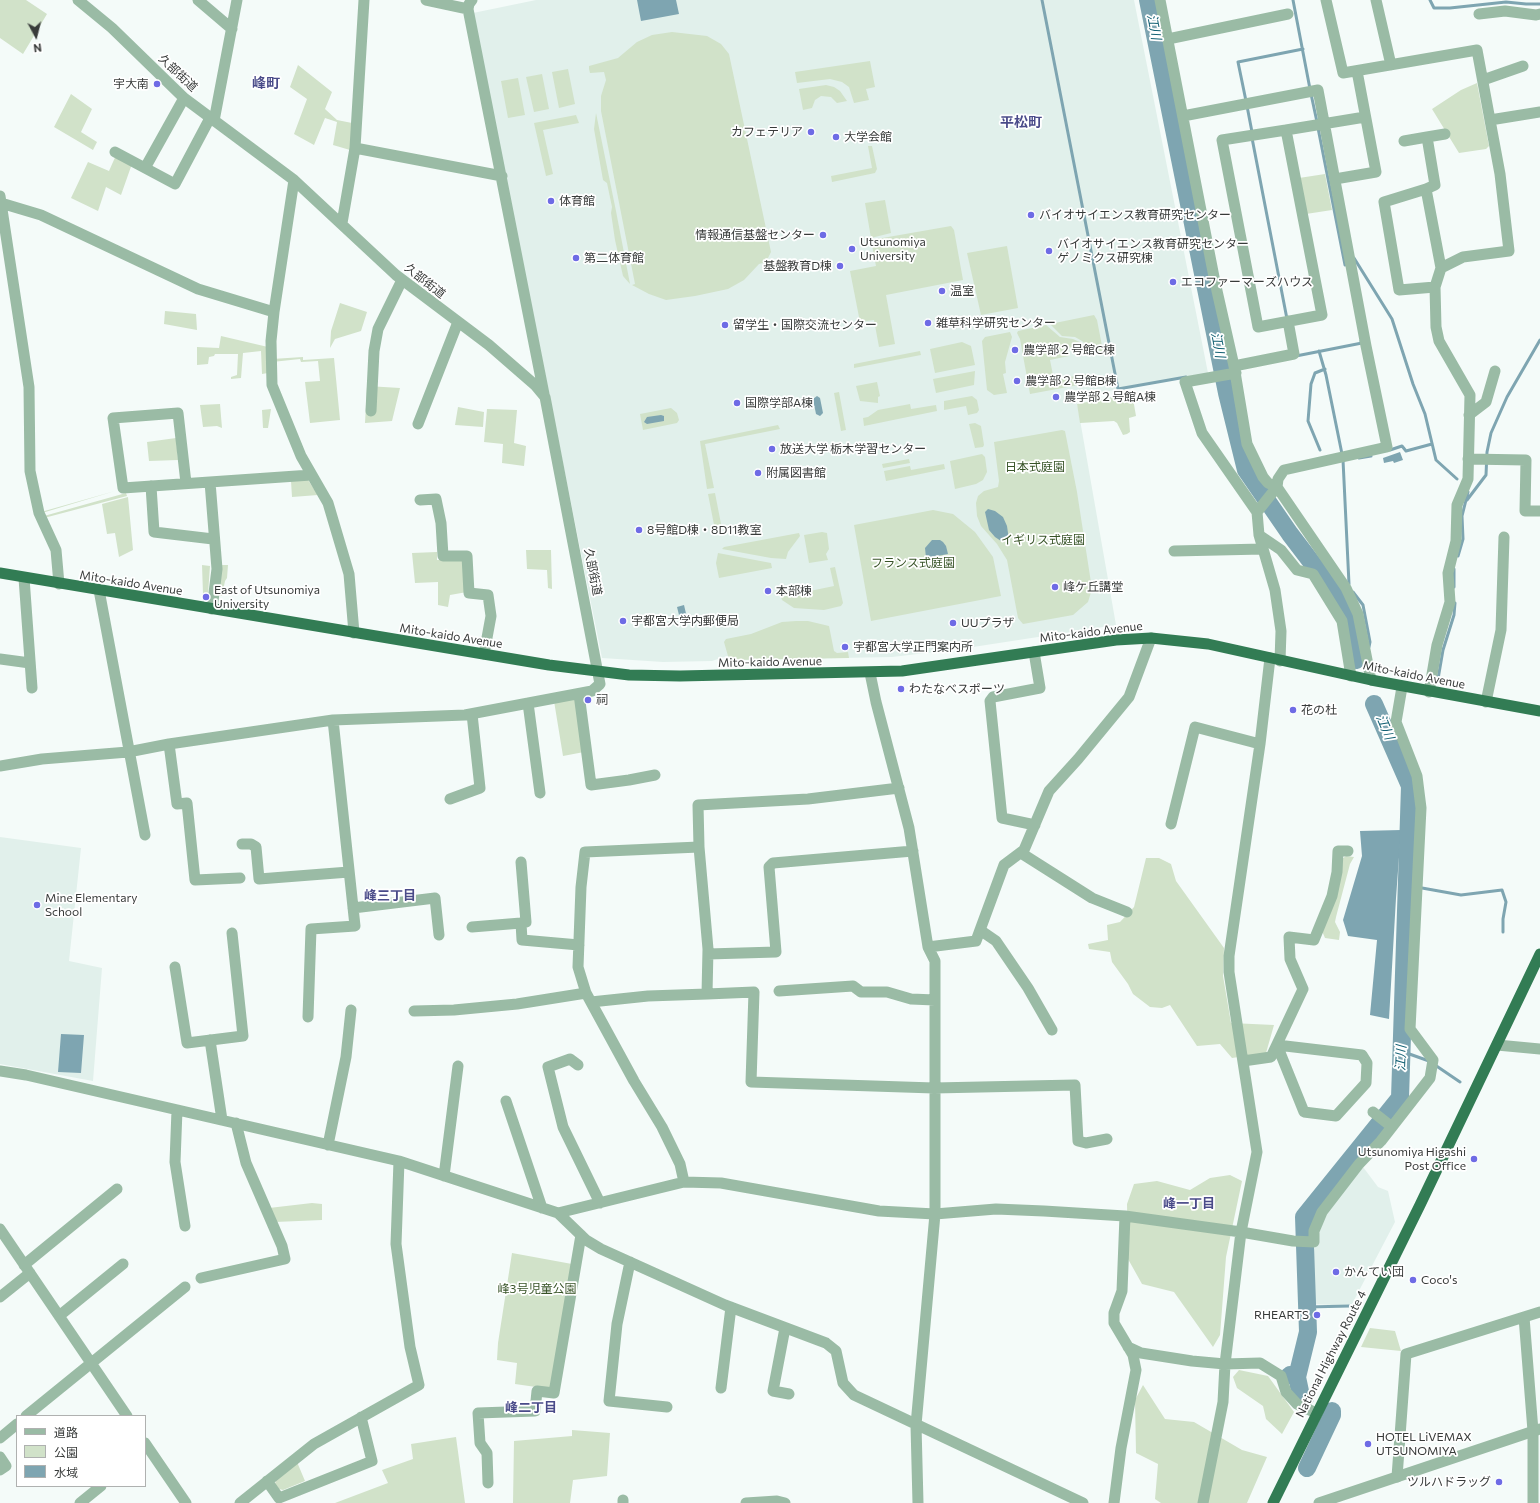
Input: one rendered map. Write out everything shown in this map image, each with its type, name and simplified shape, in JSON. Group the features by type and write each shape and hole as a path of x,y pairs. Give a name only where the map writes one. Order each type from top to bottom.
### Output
{"highway":[{"name":"Mito-kaido Avenue","path":"0,573 354,633 599,672 680,676 870,673 934,668 1116,640 1151,638 1189,641 1429,692 1540,711"},
{"name":"National Highway Route 4","path":"1273,1503 1540,954"}],"street":[{"name":"久部街道","path":"78,0 112,28 184,98 294,180 402,280 489,344 535,385 545,396 599,672"},
{"path":"198,0 232,29"},
{"path":"115,152 175,184 212,120 237,0"},
{"path":"342,223 354,148 364,0"},
{"path":"426,0 470,4 545,396"},
{"path":"1160,0 1215,282 1235,370 1247,444 1263,477 1268,483 1277,487 1346,588 1358,614 1371,680"},
{"path":"1326,0 1343,73 1477,50 1500,174 1509,251 1463,257 1441,268"},
{"path":"1376,0 1391,65"},
{"path":"1479,14 1504,11 1536,16 1540,14"},
{"path":"1168,39 1288,14"},
{"path":"1483,80 1523,66"},
{"path":"1335,179 1376,172 1356,71"},
{"path":"1183,116 1318,90 1366,346 1387,447 1284,470 1278,479 1277,487 1257,512"},
{"path":"145,168 184,98"},
{"path":"1490,120 1540,112"},
{"path":"1286,130 1322,315 1258,327 1222,140 1365,117"},
{"path":"1404,141 1445,134"},
{"path":"1427,137 1435,185 1384,202 1400,290 1435,287"},
{"path":"354,148 502,176"},
{"path":"294,180 271,340 272,386 301,456 328,504 349,574 354,633"},
{"path":"1426,189 1441,268 1435,287 1436,327 1439,342 1470,395 1468,479 1457,505 1456,541 1448,573 1450,602 1437,645 1429,692"},
{"path":"1,199 41,215 198,289 274,312"},
{"path":"1,199 29,387 30,471 40,514 56,550 59,584"},
{"path":"371,411 374,351 378,329 402,280"},
{"path":"1203,1503 1223,1402 1225,1364 1242,1232 1257,1152 1229,972 1229,956 1260,744 1280,631 1275,590 1259,535 1257,512 1202,433 1185,382 1213,377 1294,354 1288,321"},
{"path":"418,424 458,322"},
{"path":"1469,415 1486,402 1495,371"},
{"path":"186,483 178,413 113,418 124,488 311,475"},
{"path":"1468,459 1526,460 1526,511 1540,510"},
{"path":"210,482 217,569 212,609"},
{"path":"151,486 154,532 214,538"},
{"path":"420,500 436,499 443,556 467,556 469,593 488,595 491,616 484,654"},
{"path":"1259,535 1281,550 1297,570 1313,574 1342,621 1351,676"},
{"path":"1486,702 1501,630 1504,537"},
{"path":"1174,551 1263,549"},
{"path":"24,578 32,688"},
{"path":"99,590 128,752 145,835"},
{"path":"928,947 976,941 1004,865 1024,850 1049,791 1078,759 1128,697 1151,638"},
{"path":"1034,652 1040,688 993,697 990,701 1002,818 1035,825"},
{"path":"0,660 30,663"},
{"path":"0,766 42,758 128,752 169,744 333,720 423,718 472,714 592,691 600,684 599,672"},
{"path":"870,673 913,851 928,947 935,961 935,1214 916,1426 918,1503"},
{"path":"558,1213 684,1182 721,1183 879,1211 935,1214 996,1209 1125,1216 1297,1241 1314,1242 1314,1231 1322,1212 1359,1164 1430,1078 1432,1060 1410,1029 1421,808 1417,776 1396,722 1402,686"},
{"path":"579,694 591,784 629,780 655,775"},
{"path":"528,703 540,792"},
{"path":"450,799 480,788 472,714"},
{"path":"308,1017 311,929 355,926 333,720"},
{"path":"1171,824 1195,727 1260,744"},
{"path":"169,744 177,804 187,803 195,880 240,878"},
{"path":"707,994 708,954 699,846 698,805 808,799 899,788"},
{"path":"242,844 251,844 256,847 259,878 349,872"},
{"path":"684,1182 680,1164 662,1127 634,1081 588,998 578,967 581,887 585,852 699,846"},
{"path":"708,954 776,952 769,867 773,863 913,851"},
{"path":"1243,1061 1271,1058 1303,989 1290,959 1289,937 1314,940 1332,896 1337,872 1338,851 1348,851"},
{"path":"1021,853 1092,898 1127,912"},
{"path":"472,927 526,922 521,862"},
{"path":"353,908 435,898 439,935"},
{"path":"521,923 522,940 579,945"},
{"path":"980,930 996,941 1028,988 1052,1030"},
{"path":"175,967 187,1043 243,1036 232,933"},
{"path":"779,991 852,986 861,992 887,992 911,999 935,1000"},
{"path":"414,1011 454,1010 588,998 754,992 751,1082 934,1088 1075,1085 1078,1141 1086,1143 1108,1139"},
{"path":"328,1145 346,1057 351,1010"},
{"path":"210,1040 222,1120"},
{"path":"1277,1045 1362,1055 1368,1064 1366,1083 1336,1116 1304,1112 1277,1045"},
{"path":"1497,1045 1540,1049"},
{"path":"578,1065 570,1059 548,1067 563,1127 600,1203"},
{"path":"444,1176 458,1066"},
{"path":"0,1070 399,1161 558,1213 581,1235 601,1249 731,1308 826,1343 836,1351 843,1383 854,1395 916,1426 1083,1503"},
{"path":"506,1101 542,1208"},
{"path":"177,1110 175,1162 185,1226"},
{"path":"1375,1114 1390,1126"},
{"path":"201,1278 285,1259 282,1246 246,1163 236,1123"},
{"path":"240,1503 314,1444 419,1385 410,1347 396,1244 399,1161"},
{"path":"0,1297 27,1269 117,1189"},
{"path":"1114,1503 1121,1448 1136,1370 1133,1354 1114,1323 1114,1313 1122,1291 1125,1216"},
{"path":"0,1229 91,1363 122,1414"},
{"path":"488,1483 486,1453 480,1443 478,1413 535,1411 537,1391 554,1393 581,1235"},
{"path":"630,1262 617,1324 609,1401 667,1407"},
{"path":"59,1316 123,1264"},
{"path":"27,1415 185,1287"},
{"path":"720,1388 731,1308"},
{"path":"1397,1477 1406,1354 1540,1312"},
{"path":"1524,1317 1537,1430 1533,1503"},
{"path":"785,1328 773,1391 789,1394"},
{"path":"1128,1347 1142,1353 1225,1364 1260,1363 1281,1376 1286,1392 1297,1404 1316,1413"},
{"path":"267,1481 279,1498 372,1461 361,1417"},
{"path":"0,1438 16,1425"},
{"path":"1320,1503 1340,1499 1397,1477 1537,1430"},
{"path":"146,1448 186,1503"},
{"path":"0,1457 6,1466 0,1470"},
{"path":"80,1503 101,1487"},
{"path":"746,1503 777,1501 785,1503"}],"shaded area":[{"name":"Utsunomiya University","path":"536,0 1134,0 1208,373 1076,397 1116,625 960,649 892,657 735,660 727,656 712,661 663,662 602,658 473,13"},
{"name":"Mine Elementary School","path":"0,837 81,848 69,961 102,968 93,1081 0,1064"},
{"path":"1363,1167 1378,1187 1388,1191 1395,1222 1351,1306 1314,1304 1314,1250 1325,1215"}],"green space":[{"path":"0,0 26,0 47,14 23,54 0,38"},
{"path":"672,32 707,36 721,44 729,54 771,252 766,262 759,264 744,280 728,289 666,300 649,294 632,285 635,284 601,111 601,96 606,80 604,72 590,73 589,66 618,58 637,42 652,35"},
{"path":"870,61 875,87 866,89 869,100 854,103 849,87 842,82 830,79 797,83 795,72"},
{"path":"298,65 332,92 325,109 337,120 352,123 350,150 333,145 337,122 325,118 314,145 294,134 307,99 290,87"},
{"path":"568,69 575,104 559,108 552,72"},
{"path":"542,74 549,109 534,112 526,77"},
{"path":"518,78 525,115 508,118 501,81"},
{"path":"1477,83 1489,146 1486,149 1459,153 1432,109 1461,90"},
{"path":"826,85 834,87 840,91 847,101 837,103 831,97 821,96 815,100 812,108 803,110 799,89"},
{"path":"71,94 92,109 81,132 97,142 93,150 54,127"},
{"path":"596,113 630,284 623,276 615,240 611,213 612,207 607,183 603,180 594,129"},
{"path":"576,115 579,123 543,130 553,174 546,176 534,123"},
{"path":"868,146 872,146 877,169 875,173 832,182 831,176 872,168"},
{"path":"117,153 133,161 121,195 106,187 98,211 71,198 88,162 109,171"},
{"path":"1325,174 1332,210 1306,214 1299,178"},
{"path":"885,200 891,233 871,238 865,203"},
{"path":"951,226 954,230 963,280 886,295 895,344 879,347 874,320 860,322 850,271 876,266 871,240"},
{"path":"1007,246 1018,308 981,315 967,253"},
{"path":"340,303 367,312 361,331 335,339 330,348 331,331"},
{"path":"165,311 196,314 197,330 164,324"},
{"path":"1094,315 1097,320 1103,351 1091,353 1088,346 1082,341 1075,337 1062,336 1050,324"},
{"path":"1046,325 1060,337 1073,339 1082,343 1086,350 1071,347 1068,350 1069,356 1050,360 1054,380 1086,374 1089,383 1030,394 1020,339 1017,333 1018,331"},
{"path":"1010,332 1012,337 1005,362 1006,373 1003,374 1007,393 994,395 987,390 982,341 985,337"},
{"path":"221,336 268,347 268,373 262,374 261,351 243,353 241,378 231,379 231,377 237,375 238,354 215,354 214,356 209,357 208,364 197,365 197,347 219,348"},
{"path":"962,342 971,346 975,365 935,373 930,349"},
{"path":"920,351 921,355 854,368 854,364"},
{"path":"303,357 303,360 334,358 340,420 310,423 305,382 320,381 318,361 301,362 300,359 272,362 272,359"},
{"path":"975,371 974,385 936,393 933,379"},
{"path":"877,382 880,396 878,397 878,403 860,401 856,386"},
{"path":"367,386 400,388 392,421 365,423"},
{"path":"839,392 846,430 841,431 834,393"},
{"path":"1132,393 1136,416 1129,418 1130,432 1127,434 1123,435 1117,423 1114,421 1080,423 1077,404"},
{"path":"972,396 977,400 979,410 977,413 968,415 966,406 944,410 944,401"},
{"path":"220,404 222,428 217,426 203,427 200,405"},
{"path":"910,404 911,409 936,405 937,411 864,426 863,418 868,417 878,410"},
{"path":"458,407 484,412 483,427 455,425"},
{"path":"671,408 677,413 679,420 677,423 643,430 640,414"},
{"path":"271,409 268,428 263,428 262,410"},
{"path":"487,409 517,410 514,443 526,446 524,466 502,463 503,444 484,442"},
{"path":"975,423 981,426 983,447 975,448 969,424"},
{"path":"778,425 780,429 705,444 714,488 707,489 700,441"},
{"name":"イギリス式庭園","path":"1062,430 1065,431 1077,492 1092,589 1088,602 1073,615 1023,624 1018,618 1007,560 997,544 981,526 977,516 976,503 978,496 984,491 998,487 999,481 994,442"},
{"path":"176,438 178,460 149,461 147,442"},
{"path":"982,454 985,457 987,472 983,480 976,484 955,489 950,461"},
{"path":"909,459 910,463 883,468 882,464"},
{"path":"944,464 945,469 886,481 884,471 910,466 911,470"},
{"path":"308,480 318,495 292,497 291,481"},
{"path":"115,491 42,513 41,512"},
{"path":"126,493 127,496 44,518 44,516"},
{"path":"715,493 722,529 717,530 715,530 708,494"},
{"path":"128,497 133,550 119,557 115,533 107,534 102,504"},
{"name":"フランス式庭園","path":"933,510 953,514 975,532 993,557 1001,596 871,621 854,525"},
{"path":"822,532 827,533 829,549 826,554 828,560 809,563 804,535"},
{"path":"799,533 800,536 788,552 786,559 771,558 722,549 724,547"},
{"path":"526,550 551,550 552,589 548,588 547,570 527,569"},
{"path":"437,552 437,560 463,559 467,592 450,595 448,607 438,605 438,582 415,583 412,553"},
{"path":"718,553 771,563 772,568 719,578 716,563"},
{"path":"202,565 210,566 208,594 203,594"},
{"path":"219,565 228,565 227,578 222,596 217,596"},
{"path":"835,567 843,603 841,606 824,610 794,608 782,600 781,597 834,586 830,568"},
{"path":"808,621 829,626 834,651 837,653 848,652 849,658 735,660 728,656 724,642 726,639 751,634 782,622"},
{"path":"577,697 584,752 563,756 554,701"},
{"path":"1346,856 1354,857 1350,864 1335,922 1340,932 1339,940 1325,938 1322,931 1342,859"},
{"path":"1146,858 1159,858 1171,864 1176,881 1224,948 1223,976 1231,1023 1274,1025 1266,1053 1232,1058 1220,1044 1197,1046 1170,1005 1162,1008 1150,1007 1133,994 1128,984 1112,962 1110,952 1089,949 1088,944 1108,940 1107,925 1120,922 1134,907"},
{"path":"1230,1175 1242,1181 1226,1257 1220,1335 1213,1347 1174,1292 1142,1284 1128,1259 1127,1204 1134,1184 1157,1181 1190,1190 1210,1178"},
{"path":"312,1203 322,1204 322,1220 275,1222 269,1208"},
{"name":"峰3号児童公園","path":"512,1253 572,1264 550,1389 515,1384 517,1363 497,1360 498,1343"},
{"path":"1370,1328 1395,1331 1401,1351 1361,1347"},
{"path":"1239,1370 1268,1376 1294,1412 1282,1434 1266,1419 1263,1406 1237,1388 1233,1377"},
{"path":"1143,1385 1165,1419 1194,1422 1242,1450 1267,1457 1247,1503 1161,1503 1155,1499 1158,1464 1136,1453 1135,1400"},
{"path":"572,1430 610,1433 607,1476 573,1480 570,1503 513,1503 514,1441 572,1436"},
{"path":"456,1437 465,1503 335,1503 388,1483 382,1470 413,1459 411,1444"},
{"path":"297,1462 305,1481 283,1490 279,1489 275,1484 277,1477"}],"water":[{"path":"637,0 676,0 679,14 641,21"},
{"path":"817,396 820,398 823,413 820,416 816,414 813,399"},
{"path":"664,416 664,421 647,424 644,422 647,417"},
{"path":"1400,452 1403,460 1394,463 1393,461 1384,463 1383,458"},
{"path":"988,509 995,511 1003,517 1007,526 1009,540 1001,541 989,530 985,512"},
{"path":"932,540 940,540 943,542 946,546 948,554 926,558 925,548"},
{"path":"684,605 688,622 681,623 677,607"},
{"path":"1401,830 1389,1019 1370,1015 1377,940 1348,936 1343,920 1362,856 1360,831"},
{"path":"61,1034 84,1035 81,1073 58,1072"}],"waterway":[{"path":"1042,0 1118,389 1186,377"},
{"name":"江川","path":"1148,0 1227,393 1246,470 1290,534 1348,610 1356,660"},
{"path":"1293,0 1310,89"},
{"path":"1430,0 1434,8 1450,8 1506,2 1540,4"},
{"path":"1246,101 1238,62 1303,49"},
{"path":"1311,94 1317,122"},
{"path":"1247,106 1252,132"},
{"path":"1318,128 1345,265"},
{"path":"1252,138 1287,319"},
{"path":"1354,258 1392,319 1413,384 1425,414 1436,460 1457,479"},
{"path":"1467,500 1486,475 1487,452 1491,433 1507,397 1540,340"},
{"path":"1296,356 1362,343 1361,341"},
{"path":"1319,351 1326,375 1342,454"},
{"path":"1320,450 1308,421 1311,384 1315,373 1325,369"},
{"path":"1390,450 1402,446 1406,451 1432,444"},
{"path":"1359,458 1371,456"},
{"path":"1343,460 1349,584"},
{"path":"1458,556 1463,539 1462,516 1468,492"},
{"path":"1454,569 1454,587"},
{"path":"1353,592 1363,605 1370,642 1369,647"},
{"path":"1438,679 1443,650 1454,615 1455,603"},
{"name":"江川","path":"1355,656 1362,652"},
{"name":"江川","path":"1290,1375 1297,1377 1308,1332 1304,1217 1400,1098 1410,786 1374,704"},
{"name":"江川","path":"1407,884 1412,886"},
{"path":"1422,888 1461,895 1502,890 1506,902 1503,919 1503,932"},
{"path":"1401,1051 1429,1061"},
{"path":"1435,1065 1460,1082"},
{"path":"1307,1307 1350,1306"},
{"path":"1297,1377 1301,1396 1305,1398"},
{"path":"1307,1468 1332,1415 1332,1411"}],"place":[{"name":"宇大南","path":"157,84"},
{"name":"カフェテリア","path":"811,132"},
{"name":"大学会館","path":"836,137"},
{"name":"体育館","path":"551,201"},
{"name":"バイオサイエンス教育研究センター","path":"1031,215"},
{"name":"情報通信基盤センター","path":"823,235"},
{"name":"Utsunomiya University","path":"852,249"},
{"name":"バイオサイエンス教育研究センター ゲノミクス研究棟","path":"1049,251"},
{"name":"第二体育館","path":"576,258"},
{"name":"基盤教育D棟","path":"840,266"},
{"name":"エコファーマーズハウス","path":"1173,282"},
{"name":"温室","path":"942,291"},
{"name":"雑草科学研究センター","path":"928,323"},
{"name":"留学生・国際交流センター","path":"725,325"},
{"name":"農学部２号館C棟","path":"1015,350"},
{"name":"農学部２号館B棟","path":"1017,381"},
{"name":"農学部２号館A棟","path":"1056,397"},
{"name":"国際学部A棟","path":"737,403"},
{"name":"放送大学 栃木学習センター","path":"772,449"},
{"name":"附属図書館","path":"758,473"},
{"name":"8号館D棟・8D11教室","path":"639,530"},
{"name":"峰ケ丘講堂","path":"1055,587"},
{"name":"本部棟","path":"768,591"},
{"name":"East of Utsunomiya University","path":"206,597"},
{"name":"宇都宮大学内郵便局","path":"623,621"},
{"name":"UUプラザ","path":"953,623"},
{"name":"宇都宮大学正門案内所","path":"845,647"},
{"name":"わたなべスポーツ","path":"901,689"},
{"name":"祠","path":"588,700"},
{"name":"花の杜","path":"1293,710"},
{"name":"Mine Elementary School","path":"37,905"},
{"name":"Utsunomiya Higashi Post Office","path":"1474,1159"},
{"name":"かんてい団","path":"1336,1272"},
{"name":"Coco's","path":"1413,1280"},
{"name":"RHEARTS","path":"1317,1315"},
{"name":"HOTEL LiVEMAX UTSUNOMIYA","path":"1368,1444"},
{"name":"ツルハドラッグ","path":"1499,1482"}],"district":[{"name":"峰町","path":"266,83"},
{"name":"平松町","path":"1021,122"},
{"name":"峰三丁目","path":"390,896"},
{"name":"峰一丁目","path":"1189,1204"},
{"name":"峰二丁目","path":"531,1408"}],"park label":[{"name":"日本式庭園","path":"1035,467"}]}
